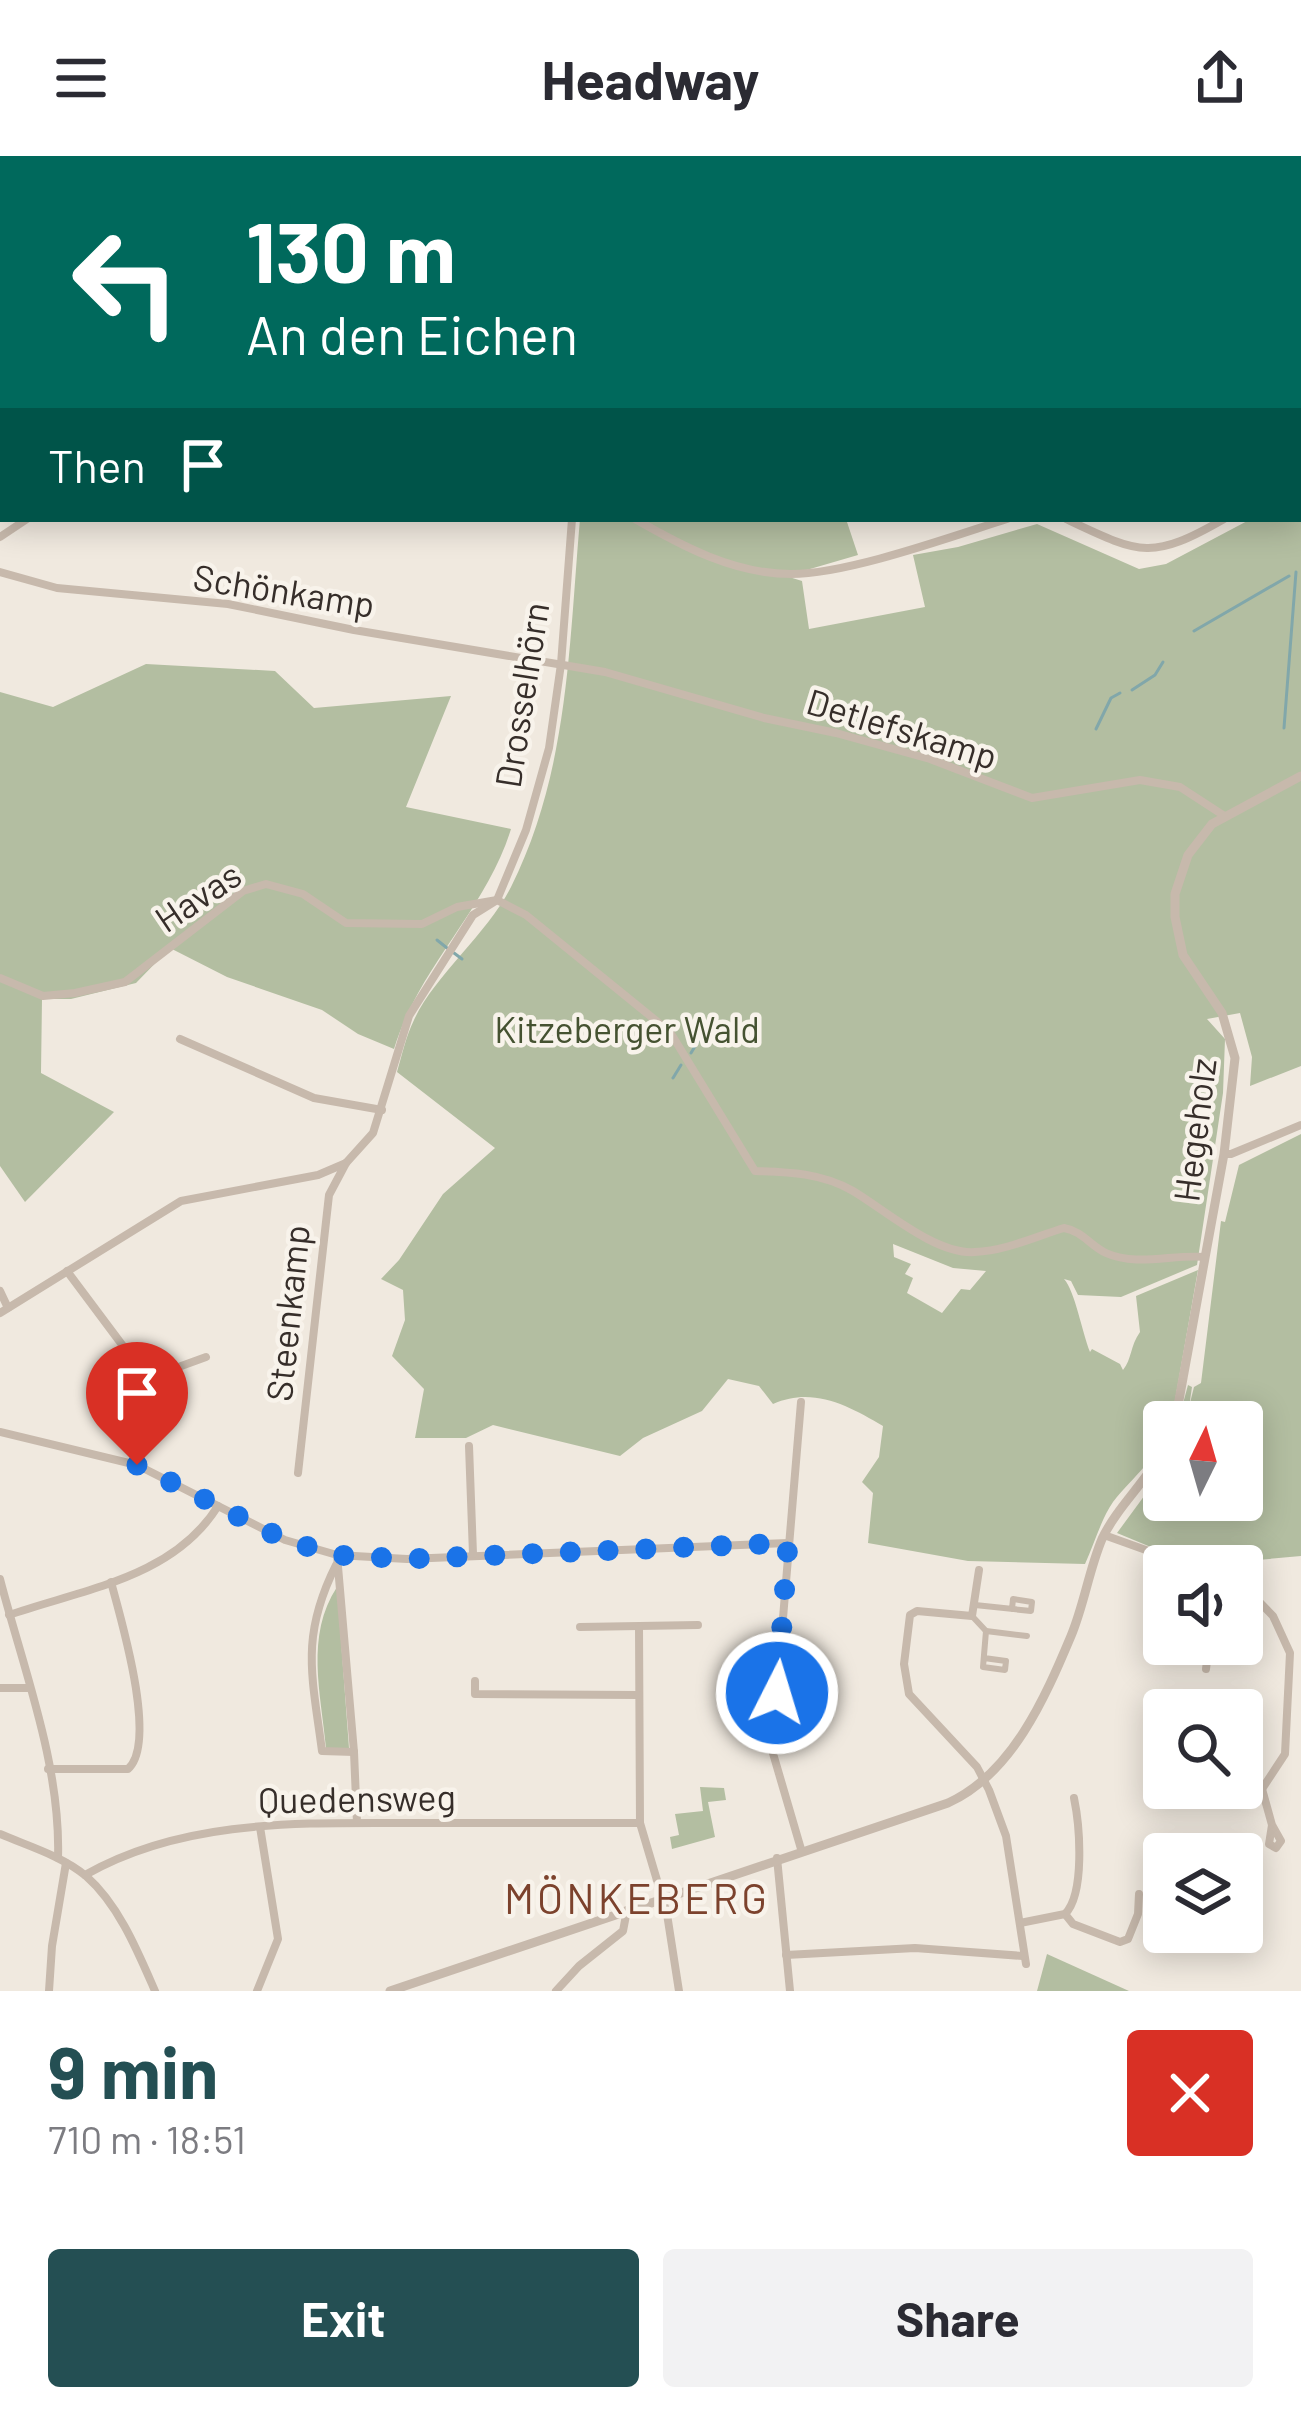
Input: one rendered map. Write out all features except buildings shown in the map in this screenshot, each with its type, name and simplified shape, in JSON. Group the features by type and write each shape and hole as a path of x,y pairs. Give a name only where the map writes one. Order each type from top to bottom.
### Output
{"street":[{"name":"Drosselhörn","path":"346,1163 373,1133 409,1016 473,915 497,900 526,830 548,748 561,664 572,522"},
{"path":"640,522 708,558 790,574 861,560 996,522"},
{"path":"1073,522 1112,540 1155,548 1181,544 1219,522"},
{"name":"Schönkamp","path":"0,572 57,588 228,604 561,664"},
{"name":"Detlefskamp","path":"561,664 605,671 764,718 930,759 1032,798 1140,780 1180,788 1223,815"},
{"name":"Hegeholz","path":"1179,1401 1224,1154 1233,1041 1222,1012 1188,967 1174,917 1175,894 1188,855 1223,815 1301,776"},
{"name":"Havas","path":"0,978 43,996 125,982 243,891 266,884 303,894 346,923 422,924 457,907 497,900"},
{"path":"497,900 544,928 670,1032 754,1171 823,1178 852,1191 893,1220 974,1253 1064,1228 1075,1230 1106,1253 1136,1260 1205,1257"},
{"path":"180,1039 314,1098 382,1110"},
{"path":"1224,1154 1301,1124"},
{"path":"0,1291 4,1311 181,1201 319,1174 346,1163"},
{"name":"Steenkamp","path":"298,1473 328,1195 346,1163"},
{"path":"319,1174 328,1195"},
{"path":"67,1271 122,1346 173,1370 206,1357"},
{"path":"801,1402 772,1750 802,1849"},
{"path":"0,1432 137,1465 285,1540 337,1560 788,1543"},
{"path":"469,1446 473,1554"},
{"path":"390,1991 948,1803 985,1783 1028,1721 1070,1636 1104,1535 1143,1479"},
{"path":"9,1615 146,1571 174,1553 210,1520 218,1506"},
{"path":"1104,1535 1143,1550"},
{"path":"337,1560 356,1823"},
{"path":"337,1560 316,1604 310,1641 322,1751 354,1752"},
{"path":"972,1616 979,1570"},
{"path":"48,1768 128,1769 138,1758 139,1715 129,1650 111,1582"},
{"path":"1,1583 30,1688 59,1832 62,1861 49,1991"},
{"path":"975,1605 1012,1609"},
{"path":"1263,1606 1290,1636 1296,1696 1285,1754 1263,1787"},
{"path":"786,1955 915,1948 1024,1960 1006,1836 985,1783 909,1694 905,1681 910,1615 917,1611 972,1616 986,1631 1027,1636"},
{"path":"580,1627 698,1625"},
{"path":"639,1627 640,1823 667,1914 679,1991"},
{"path":"984,1658 986,1631"},
{"path":"1206,1665 1206,1669"},
{"path":"475,1682 475,1694 639,1695"},
{"path":"0,1688 30,1688"},
{"path":"1263,1793 1272,1825"},
{"path":"1020,1923 1065,1914 1076,1897 1079,1821 1074,1798"},
{"name":"Quedensweg","path":"85,1875 175,1838 260,1827 640,1823"},
{"path":"257,1991 278,1939 260,1827"},
{"path":"0,1834 85,1875 106,1897 155,1991"},
{"path":"778,1858 790,1991"},
{"path":"1065,1914 1073,1924 1120,1942 1128,1939 1138,1914 1139,1894"},
{"path":"556,1991 567,1976 623,1931 626,1909"}],"green space":[{"path":"580,522 847,522 858,555 786,576 802,581 809,629 925,607 913,555 1037,524 1139,569 1166,564 1245,522 1301,522 1301,1066 1250,1086 1252,1057 1240,1013 1207,1019 1225,1039 1223,1093 1197,1265 1121,1297 1078,1295 1071,1281 1064,1279 1090,1352 1120,1364 1123,1370 1140,1332 1136,1296 1198,1270 1175,1401 1143,1401 1143,1467 1109,1509 1085,1564 968,1561 868,1543 873,1493 862,1482 879,1457 883,1426 816,1398 773,1404 759,1386 728,1379 702,1411 643,1438 620,1456 493,1425 466,1438 415,1438 424,1389 392,1356 405,1320 403,1290 381,1279 443,1194 495,1148 397,1072 423,1004 511,887 545,798 569,660","holes":["893,1244 953,1268 986,1271 970,1290 961,1289 942,1313 907,1293 913,1278 905,1274 911,1264 894,1257"]},
{"name":"Kitzeberger Wald","path":"146,664 275,671 314,708 451,696 406,807 511,829 486,886 419,991 394,1049 358,1034 322,1010 227,977 170,948 136,983 71,999 42,999 41,1073 114,1112 25,1202 0,1166 0,692 53,707"},
{"path":"1301,1134 1301,1556 1263,1560 1263,1545 1146,1545 1117,1533 1143,1498 1143,1521 1263,1521 1263,1401 1190,1401 1194,1387 1201,1383 1221,1221 1225,1222 1239,1165"},
{"path":"337,1587 349,1748 326,1748 319,1686 321,1625"},
{"path":"700,1787 724,1788 726,1800 708,1802 715,1837 672,1849 670,1837 679,1835 675,1814 703,1811"},
{"path":"1047,1954 1129,1991 1037,1991"}],"waterway":[{"path":"1284,728 1296,572"},
{"path":"1194,631 1289,576"},
{"path":"1132,690 1155,675 1163,662"},
{"path":"1096,729 1111,698 1120,693"},
{"path":"437,940 447,948"},
{"path":"454,953 462,959"},
{"path":"691,1053 703,1033"},
{"path":"673,1078 681,1065"}],"district":[{"name":"MÖNKEBERG","path":"637,1899"}],"route":[{"path":"137,1465 285,1540 337,1555 406,1559 788,1543 777,1693"}]}
